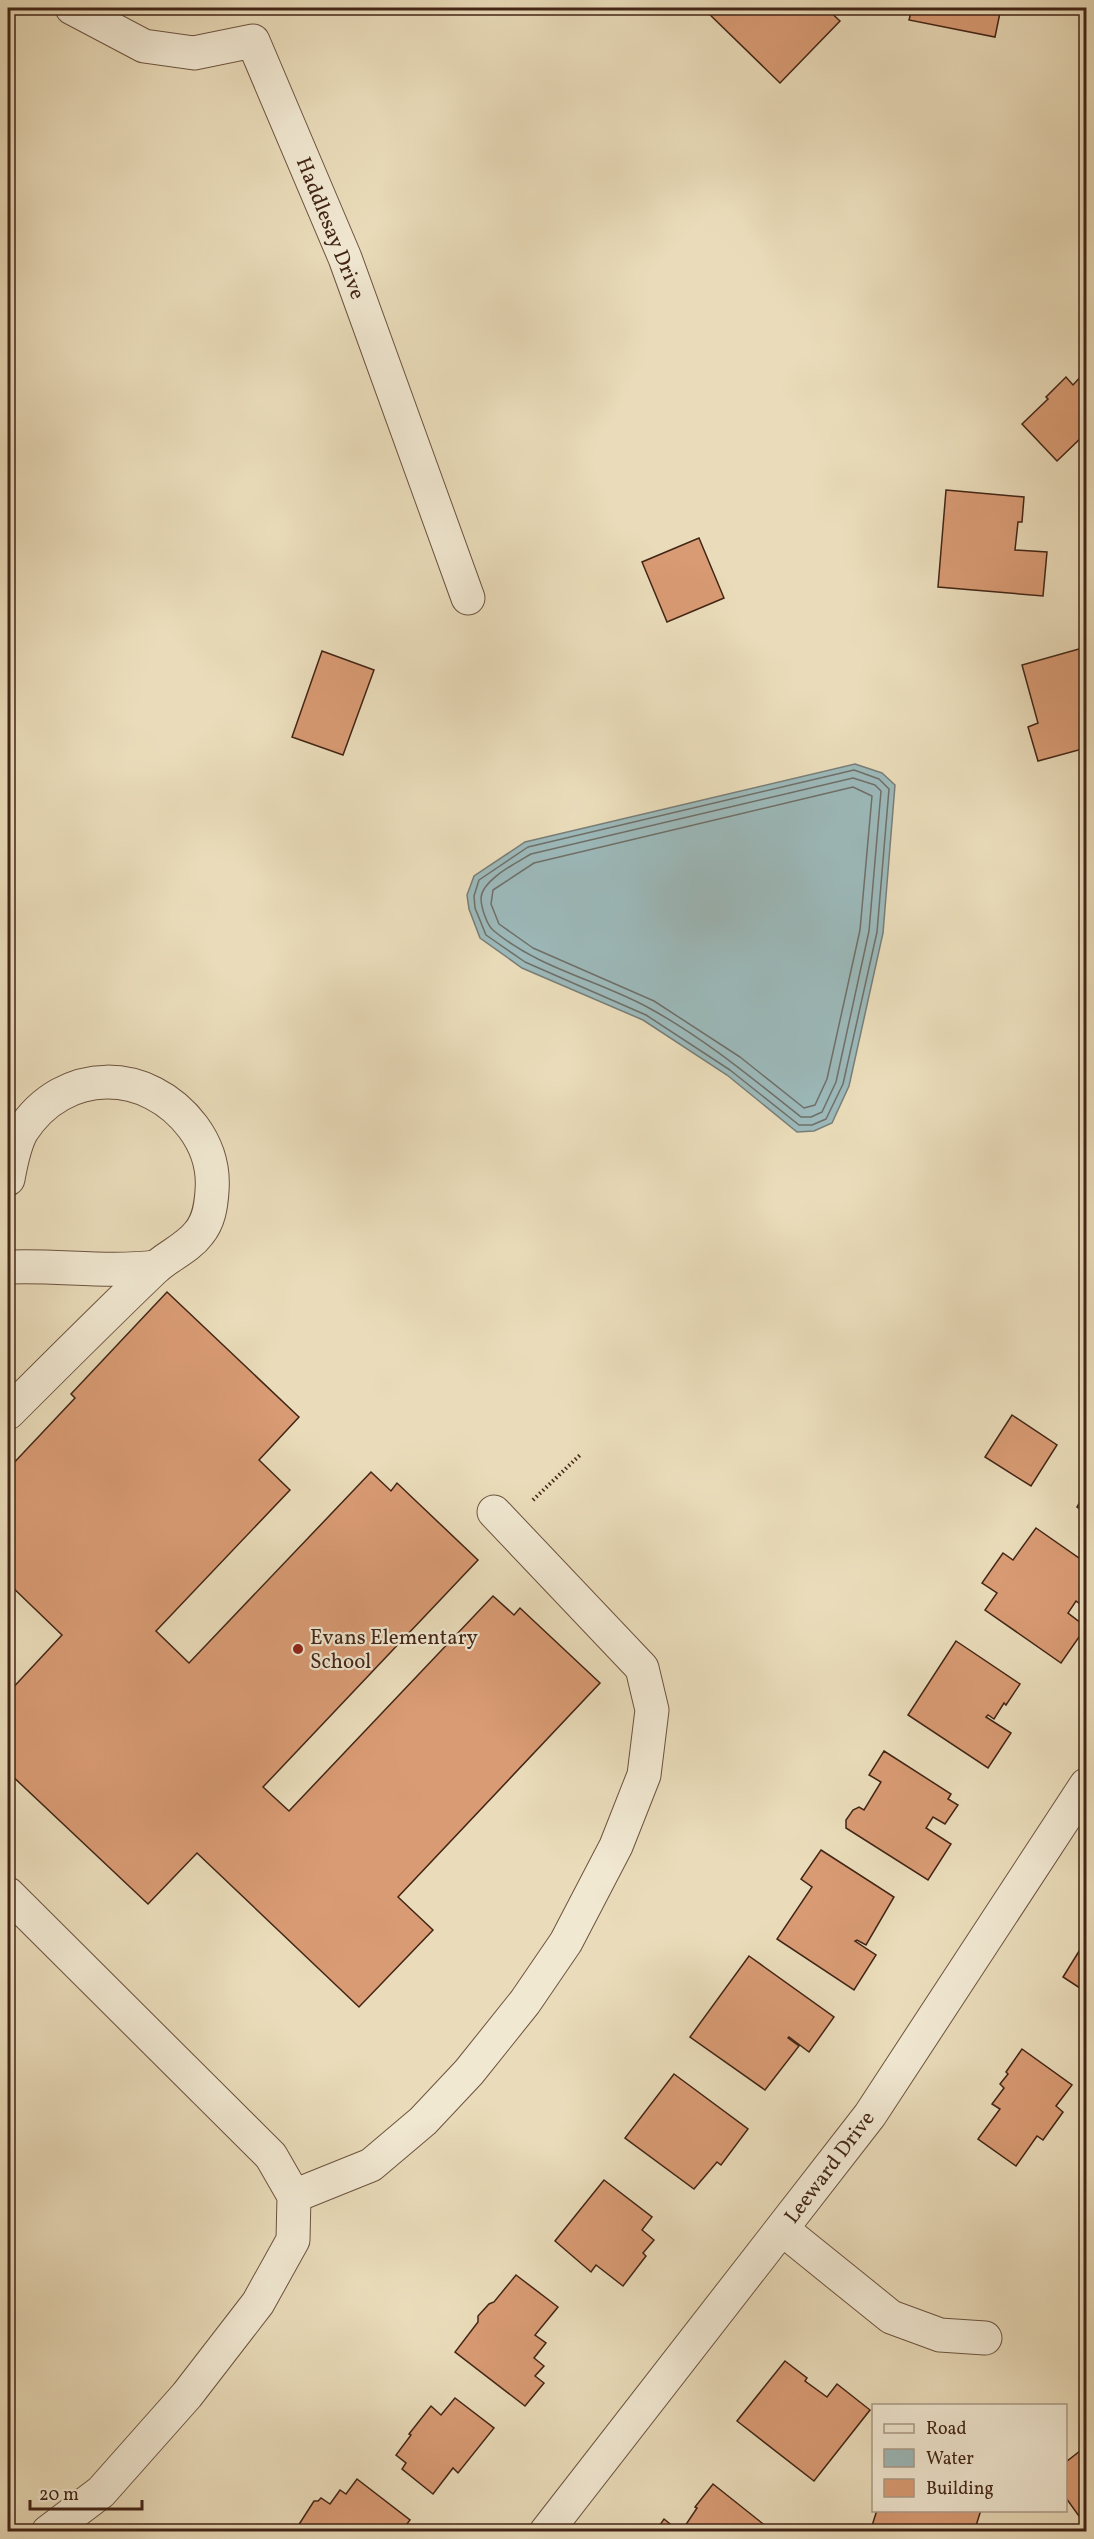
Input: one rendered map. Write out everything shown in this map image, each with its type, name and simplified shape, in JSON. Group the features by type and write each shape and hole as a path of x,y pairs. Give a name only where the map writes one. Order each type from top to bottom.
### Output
{"street":[{"name":"Haddlesay Drive","path":"72,8 144,46 194,53 253,41 345,258 468,598"},
{"path":"8,1179 12,1157 21,1132 39,1109 66,1091 91,1083 117,1081 138,1085 162,1098 186,1118 202,1140 211,1164 213,1186 211,1210 199,1233 156,1267 8,1413"},
{"path":"8,1269 29,1266 124,1271 156,1267"},
{"path":"294,2196 371,2165 423,2121 469,2072 525,2002 567,1942 616,1846 644,1775 652,1710 642,1668 500,1519"},
{"name":"Leeward Drive","path":"546,2532 870,2115 1086,1785"},
{"path":"8,1894 271,2156 294,2196 293,2240 258,2303 187,2395 101,2492 48,2532"},
{"path":"782,2229 891,2317 940,2335 985,2338"}],"path":[{"path":"500,1519 580,1455"}],"water":[{"path":"855,764 882,773 895,785 883,933 849,1086 832,1123 814,1131 797,1132 727,1075 643,1020 522,968 480,938 469,909 467,895 474,876 525,842"}],"building":[{"path":"703,8 826,8 840,21 780,83"},
{"path":"912,8 1001,8 995,37 909,20"},
{"path":"1086,371 1086,440 1083,436 1057,461 1022,424 1048,399 1046,397 1066,377 1073,385"},
{"path":"946,490 1024,497 1022,522 1018,522 1015,550 1047,552 1043,596 938,587"},
{"path":"699,538 724,598 667,622 642,562"},
{"path":"1086,647 1086,748 1038,761 1028,727 1038,723 1022,665"},
{"path":"322,651 374,670 343,755 292,737"},
{"name":"Evans Elementary School","path":"167,1292 299,1417 259,1460 290,1490 156,1631 189,1663 371,1472 391,1491 397,1483 478,1560 263,1787 289,1811 493,1596 514,1615 520,1608 600,1683 398,1897 433,1930 359,2007 197,1853 148,1904 8,1772 8,1693 62,1635 8,1583 8,1469 75,1398 71,1394"},
{"path":"1012,1415 1057,1445 1031,1486 985,1457"},
{"path":"1086,1492 1086,1513 1077,1507"},
{"path":"1036,1528 1086,1563 1086,1595 1080,1604 1076,1601 1068,1613 1086,1627 1061,1663 985,1610 997,1593 982,1583 1003,1553 1013,1560"},
{"path":"956,1641 1020,1684 994,1719 988,1715 986,1717 1011,1733 988,1768 908,1715"},
{"path":"884,1751 951,1794 948,1799 958,1805 945,1824 933,1817 926,1828 951,1844 928,1880 846,1828 846,1820 853,1810 859,1807 864,1810 881,1782 869,1775"},
{"path":"821,1850 894,1897 866,1945 855,1941 876,1955 854,1990 777,1939 812,1887 801,1879"},
{"path":"1086,1940 1086,1992 1063,1977"},
{"path":"749,1956 834,2017 809,2052 788,2038 799,2046 765,2090 690,2037"},
{"path":"1022,2049 1072,2085 1056,2106 1063,2112 1043,2140 1037,2136 1016,2166 978,2139 1000,2109 992,2104 1004,2088 1000,2084 1008,2074 1006,2072"},
{"path":"674,2074 748,2129 721,2165 717,2162 694,2189 625,2138"},
{"path":"604,2180 652,2217 642,2230 654,2240 643,2253 646,2256 623,2286 596,2265 591,2272 555,2241"},
{"path":"516,2275 558,2307 535,2335 546,2343 534,2358 544,2366 535,2376 544,2383 525,2406 455,2352 478,2322 478,2316 494,2302"},
{"path":"785,2361 807,2378 805,2381 827,2397 837,2384 870,2410 814,2481 737,2421"},
{"path":"455,2398 494,2428 458,2473 453,2468 433,2494 402,2469 406,2463 396,2455 431,2406 441,2415"},
{"path":"1080,2451 1083,2455 1086,2452 1086,2526 1067,2499 1067,2461"},
{"path":"357,2479 410,2520 401,2532 304,2532 298,2526 314,2501 321,2498 330,2504 340,2490 346,2494"},
{"path":"713,2484 772,2531 681,2532 697,2508 695,2507"},
{"path":"876,2512 980,2512 974,2532 870,2532"},
{"path":"664,2519 680,2532 655,2532"}],"place":[{"name":"Evans Elementary School","path":"298,1649"}]}
